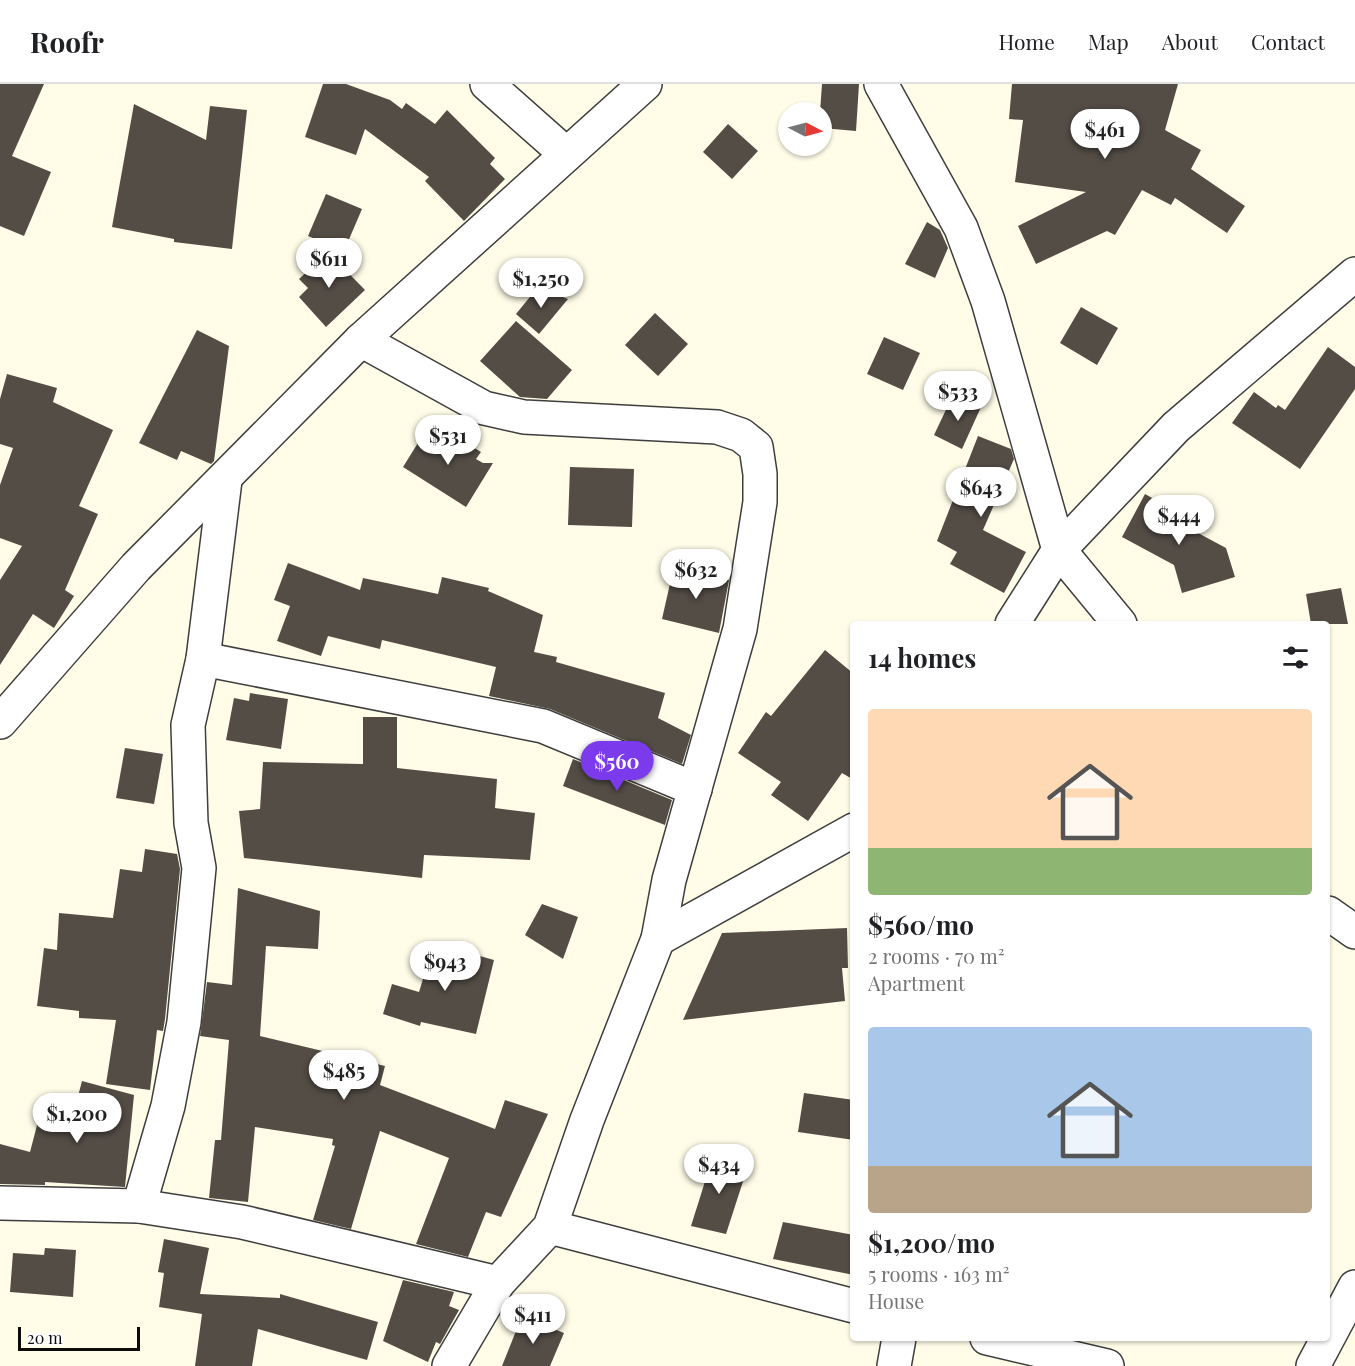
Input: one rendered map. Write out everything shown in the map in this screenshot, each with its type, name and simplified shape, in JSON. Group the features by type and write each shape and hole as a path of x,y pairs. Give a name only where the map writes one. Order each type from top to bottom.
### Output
{"street":[{"path":"487,84 566,154"},
{"path":"0,722 136,567 362,340 645,84"},
{"path":"881,84 962,228 988,301 1059,550 1118,621"},
{"path":"1013,621 1059,550 1176,427 1355,274"},
{"path":"362,340 484,408 524,417 717,427 741,435 756,447 760,474 760,502 740,629 669,880 658,939 587,1120 550,1227 498,1283 449,1366"},
{"path":"139,1206 168,1106 184,1022 199,868 191,823 188,725 203,659 225,480"},
{"path":"203,659 543,726 695,789"},
{"path":"658,939 850,832"},
{"path":"1330,914 1355,932"},
{"path":"0,1203 139,1206 242,1222 498,1283"},
{"path":"550,1227 850,1305"},
{"path":"1330,1334 1355,1287"},
{"path":"894,1366 898,1341"},
{"path":"1000,1341 1107,1366"},
{"path":"1313,1366 1326,1341"}],"building":[{"path":"0,84 44,84 12,156 51,172 24,236 0,226"},
{"path":"323,84 346,84 390,100 402,109 406,103 435,124 447,110 495,158 490,164 505,179 464,221 425,181 429,177 365,129 356,155 305,137"},
{"path":"822,84 859,84 856,131 832,129 832,102 821,102"},
{"path":"1012,84 1178,84 1165,130 1201,150 1191,169 1245,206 1227,233 1175,198 1171,205 1142,190 1115,235 1107,231 1036,264 1018,226 1086,192 1015,182 1023,120 1009,119"},
{"path":"134,104 206,140 210,106 247,110 232,249 174,242 174,239 112,227"},
{"path":"728,124 758,151 732,179 703,152"},
{"path":"326,194 362,209 344,251 308,236"},
{"path":"927,222 940,230 948,248 935,278 905,264"},
{"path":"328,252 365,290 326,327 299,297 308,288 299,279"},
{"path":"538,287 568,299 539,334 516,314"},
{"path":"1081,307 1118,328 1097,365 1060,343"},
{"path":"655,313 688,344 658,376 625,345"},
{"path":"516,321 572,370 547,399 520,397 480,361"},
{"path":"197,330 229,346 214,461 211,464 181,451 177,460 139,443"},
{"path":"884,337 920,353 903,390 867,374"},
{"path":"1328,347 1355,367 1355,389 1300,469 1232,423 1254,392 1276,408 1278,405 1285,410"},
{"path":"7,374 57,388 53,402 113,430 79,506 98,514 65,590 74,596 54,628 33,614 0,665 0,580 22,546 0,538 0,485 13,448 0,444 0,399"},
{"path":"953,395 981,407 962,449 934,435"},
{"path":"426,430 448,444 454,435 481,452 476,459 483,463 493,463 466,507 403,467"},
{"path":"978,436 1011,449 1014,459 983,530 1026,552 1004,593 950,564 957,552 937,541"},
{"path":"570,467 634,469 632,527 568,525"},
{"path":"1145,494 1174,510 1170,518 1226,548 1235,577 1182,593 1174,565 1122,537"},
{"path":"288,563 360,590 363,578 438,594 442,577 489,588 488,591 543,615 534,652 557,657 556,662 665,693 658,718 691,735 682,764 550,709 489,696 496,667 382,640 380,649 328,636 321,656 277,641 290,606 274,600"},
{"path":"674,566 729,580 719,633 662,619"},
{"path":"1341,588 1348,624 1310,621 1306,594"},
{"path":"825,650 850,671 850,778 842,773 808,821 771,795 781,782 738,753 766,712 771,716"},
{"path":"250,693 288,699 281,749 226,740 234,698 249,701"},
{"path":"363,717 397,717 397,768 497,779 495,808 535,813 530,860 424,855 422,878 244,858 239,811 260,809 263,762 363,764"},
{"path":"125,748 163,754 154,804 116,798"},
{"path":"573,759 672,800 665,825 563,786"},
{"path":"145,849 177,854 180,869 165,1019 163,1031 157,1030 150,1090 106,1084 116,1020 79,1018 79,1011 37,1006 44,948 57,950 59,913 113,918 120,869 142,872"},
{"path":"238,888 320,911 318,949 266,946 260,1036 385,1066 380,1085 495,1129 505,1100 548,1114 501,1217 486,1212 468,1257 416,1244 449,1158 380,1131 351,1229 313,1220 335,1146 332,1145 333,1139 255,1127 248,1202 209,1198 215,1140 221,1140 229,1040 200,1036 207,982 232,985"},
{"path":"542,904 578,917 563,959 525,935"},
{"path":"847,928 848,968 842,968 845,1001 683,1020 722,933"},
{"path":"434,943 494,960 476,1034 421,1022 420,1026 383,1014 392,984 419,992"},
{"path":"82,1081 134,1095 125,1187 45,1182 45,1185 0,1184 0,1144 30,1152 41,1110 72,1119"},
{"path":"804,1093 850,1099 850,1139 798,1132"},
{"path":"713,1156 748,1166 726,1234 691,1226"},
{"path":"783,1222 850,1234 850,1274 773,1259"},
{"path":"164,1239 209,1248 200,1294 280,1298 280,1294 378,1322 367,1360 258,1329 252,1366 195,1366 202,1314 159,1307 164,1273 158,1272"},
{"path":"45,1248 76,1250 73,1297 10,1292 13,1253 44,1255"},
{"path":"403,1280 454,1292 449,1306 459,1310 440,1344 436,1342 428,1362 383,1341"},
{"path":"522,1316 564,1333 550,1366 502,1366"}]}
